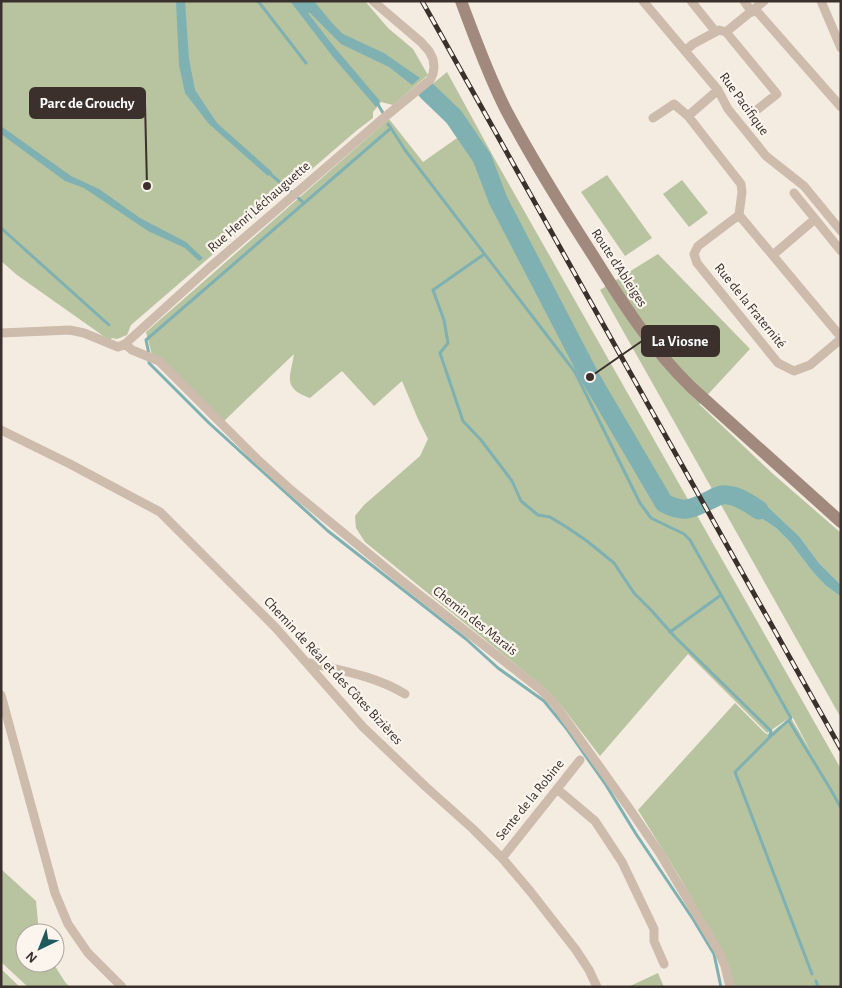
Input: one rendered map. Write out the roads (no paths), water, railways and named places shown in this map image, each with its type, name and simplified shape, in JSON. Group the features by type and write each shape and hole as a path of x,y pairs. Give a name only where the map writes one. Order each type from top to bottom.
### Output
{"main road":[{"name":"Route d'Ableiges","path":"461,1 490,75 506,109 555,197 640,329 660,355 686,382 841,522"}],"street":[{"name":"Rue Henri Léchauguette","path":"125,344 289,199 430,80 434,68 433,59 429,51 373,1"},
{"name":"Rue Pacifique","path":"643,1 718,90 728,109 766,156 804,186 841,231"},
{"path":"691,1 716,32"},
{"path":"744,1 841,107"},
{"path":"726,32 764,1"},
{"path":"821,1 841,48"},
{"path":"685,51 693,44 719,30 726,32 776,94 758,109"},
{"path":"688,116 718,90"},
{"path":"653,118 674,104 688,116 741,184 742,192 739,215"},
{"path":"794,193 841,251"},
{"name":"Rue de la Fraternité","path":"739,215 841,338 810,365 794,371 778,363 697,263 694,254 698,246 739,215"},
{"path":"773,255 815,219"},
{"path":"1,333 70,330 84,333 118,347 125,344"},
{"name":"Chemin des Marais","path":"125,344 132,350 159,361 290,490 554,703 659,852 718,950 730,987"},
{"name":"Chemin de Réal et des Côtes Bizières","path":"1,430 160,512 275,627 363,727 502,858 576,950 597,987"},
{"path":"305,662 375,680 405,694"},
{"path":"1,695 55,893 68,924 88,952 122,987"},
{"name":"Sente de la Robine","path":"502,858 580,760"},
{"path":"558,790 595,821 622,862 654,929 654,941 664,964"}],"water":[{"path":"176,1 185,1 189,59 195,90 217,123 272,172 268,176 209,124 185,93 179,65"},
{"path":"290,1 314,1 343,34 384,53 420,78 412,85 389,67 341,44 308,13 380,101 376,107 333,57"},
{"path":"1,126 71,176 99,189 140,218 186,242 203,258 199,261 185,248 148,231 84,188 65,181 1,134"},
{"path":"734,491 768,507 799,536 819,563 841,585 841,597 825,585 776,528 744,507"}],"waterway":[{"path":"258,1 306,63"},
{"path":"427,91 454,117 482,158 498,200 590,377 664,503 688,509 717,496 725,495 740,499 759,510"},
{"path":"376,101 383,113"},
{"path":"149,354 146,340 391,128 388,124"},
{"path":"391,128 405,150 575,372 640,503 651,518 684,534 690,540 791,718 770,737"},
{"path":"268,172 304,203"},
{"path":"1,228 109,325"},
{"path":"483,255 433,290 444,320 448,343 440,353 463,421 481,440 512,481 521,501 538,515 550,517 568,528 614,563 634,593 675,637 771,731 769,738 735,772 812,974"},
{"path":"149,361 209,423 328,531 466,639 498,668 544,701 566,728 606,785 636,834 693,919 714,954 721,987"},
{"path":"670,632 721,595"},
{"path":"789,721 841,808"},
{"path":"816,981 818,987"}],"railway":[{"path":"422,1 841,749"}],"place":[{"name":"Parc de Grouchy","path":"147,186"},
{"name":"La Viosne","path":"590,377"}]}
